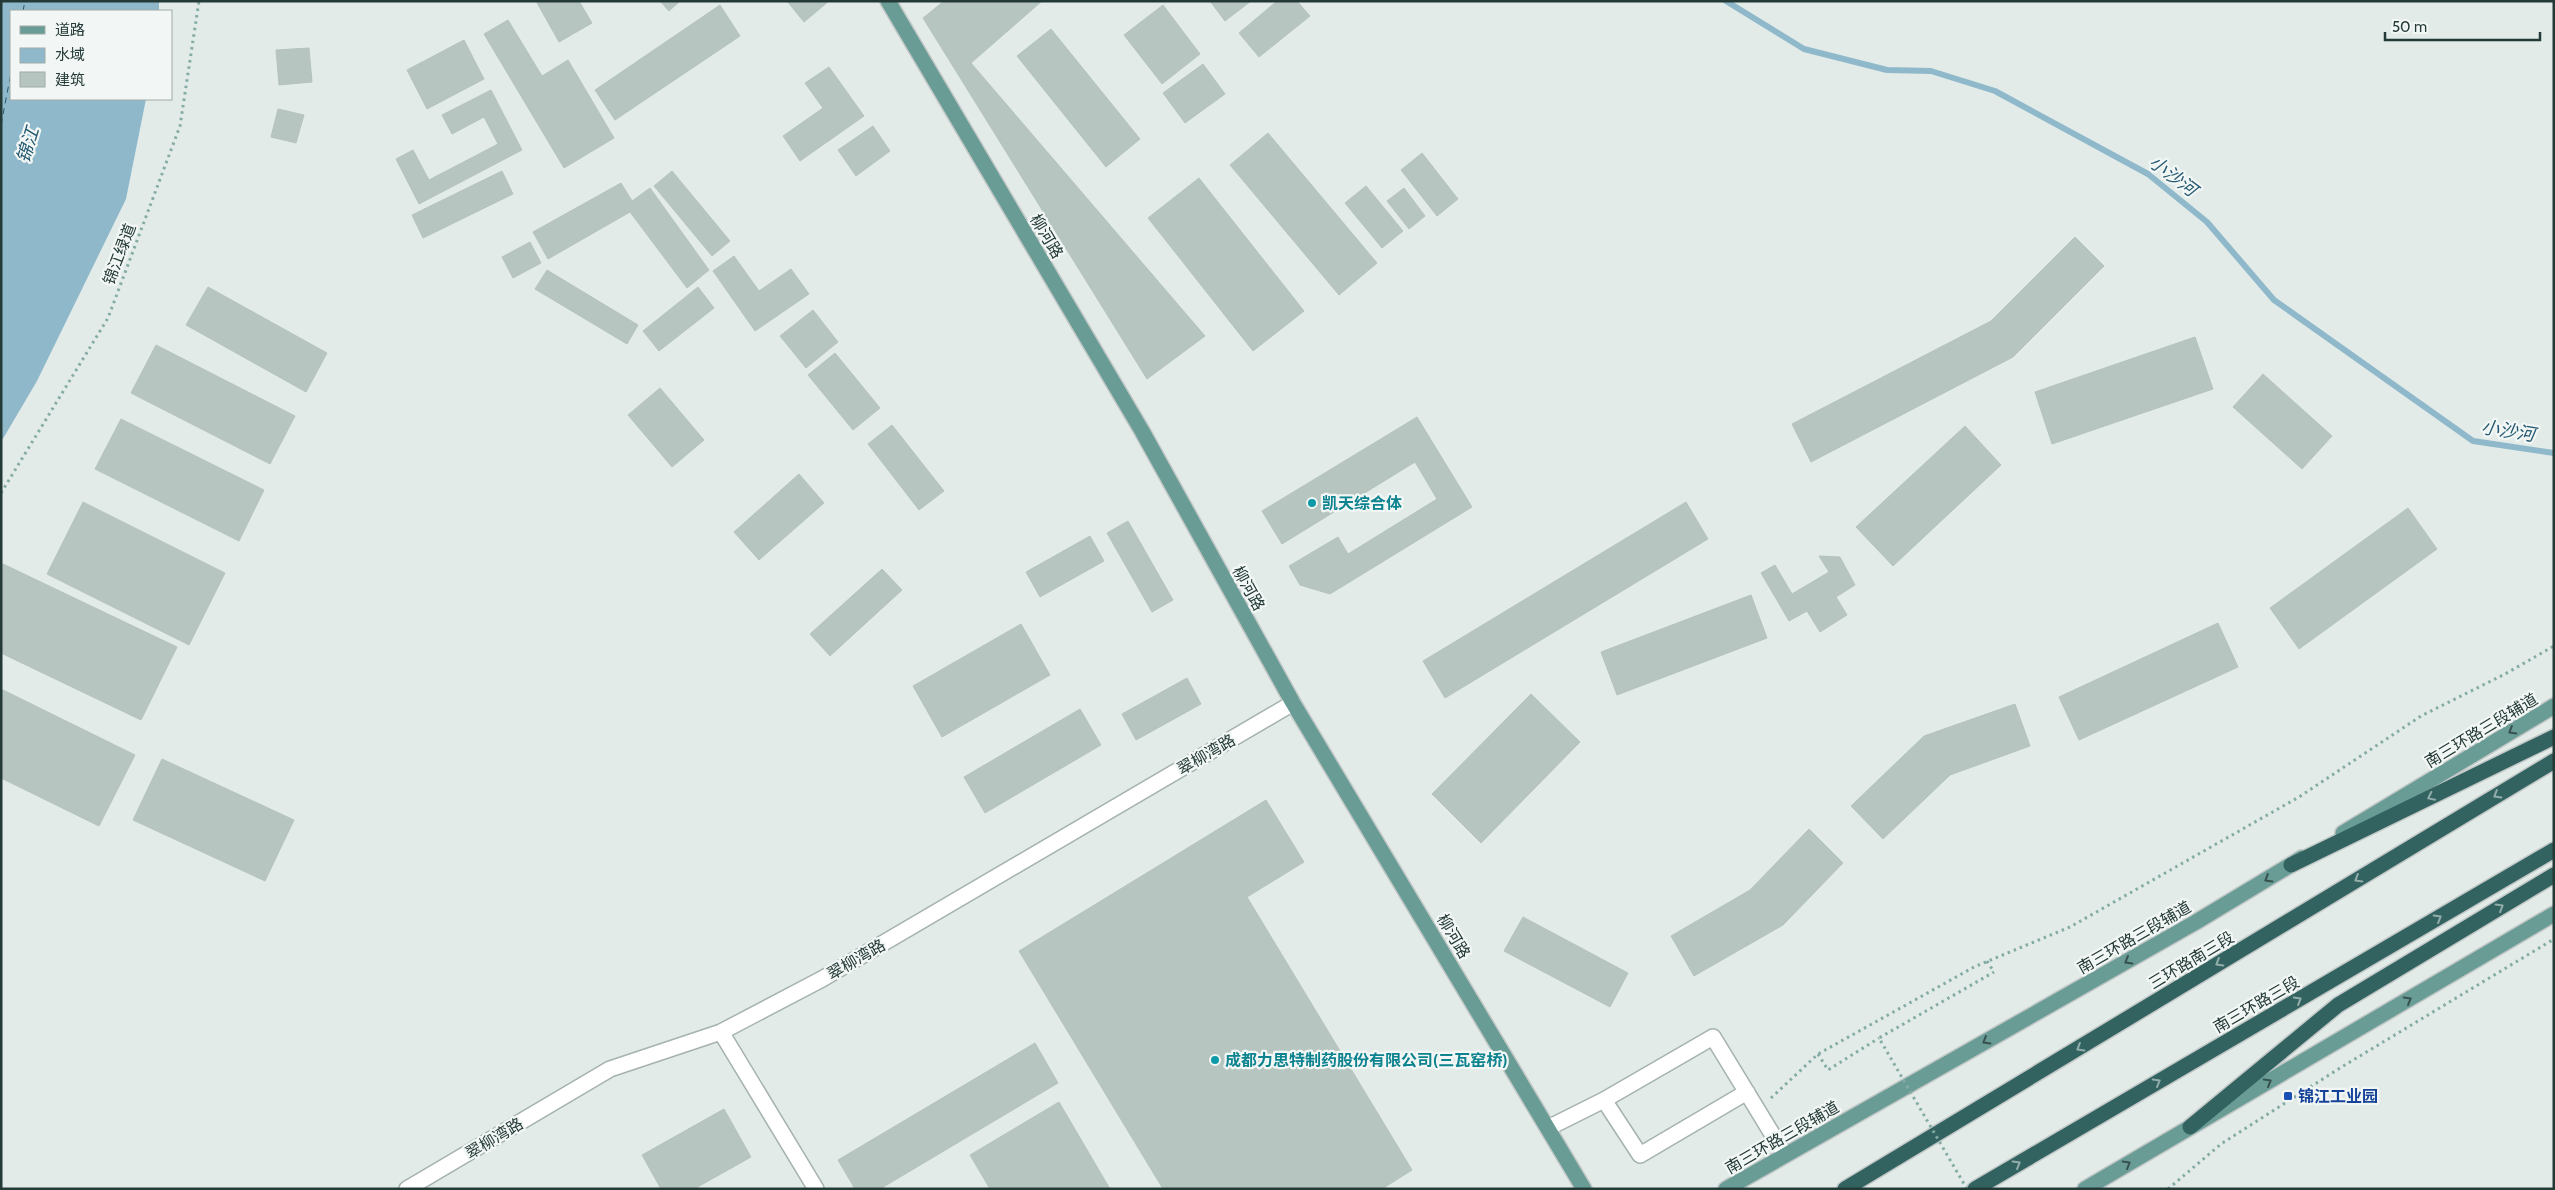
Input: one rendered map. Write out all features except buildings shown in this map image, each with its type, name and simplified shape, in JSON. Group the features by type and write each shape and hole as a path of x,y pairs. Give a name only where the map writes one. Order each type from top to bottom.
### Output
{"highway":[{"path":"2291,865 2554,737"},
{"name":"三环路南三段","path":"1845,1189 2554,761"},
{"name":"南三环路三段","path":"1975,1189 2554,850"},
{"path":"2190,1128 2338,1005 2554,875"}],"main road":[{"name":"柳河路","path":"888,1 1142,431 1293,704 1584,1189"},
{"name":"南三环路三段辅道","path":"1726,1189 2187,927 2554,706"},
{"path":"2085,1189 2554,914"}],"street":[{"name":"翠柳湾路","path":"407,1189 610,1069 721,1032 822,979 1293,704"},
{"path":"721,1032 816,1189"},
{"path":"1548,1128 1604,1100 1713,1037 1785,1155"},
{"path":"1604,1100 1640,1155 1747,1092"}],"path":[{"name":"锦江绿道","path":"1,493 108,318 180,126 199,1"},
{"path":"1758,1110 1818,1054 1988,961 2070,927 2299,797 2421,716 2554,646"},
{"path":"2168,1189 2221,1144 2340,1068 2554,940"},
{"path":"1818,1054 1828,1070 1879,1038 1994,972 1988,961"},
{"path":"1879,1038 1967,1189"}],"water":[{"name":"锦江","path":"1,1 159,1 159,10 10,10 10,100 146,100 126,199 37,381 1,442"}],"waterway":[{"name":"小沙河","path":"1726,1 1804,49 1887,70 1931,71 1995,91 2148,174 2207,222 2274,300 2473,441 2554,453"}],"ferry route":[{"path":"23,10 25,1"},
{"path":"1,125 10,78"}],"place":[{"name":"凯天综合体","path":"1312,503"},
{"name":"成都力思特制药股份有限公司(三瓦窑桥)","path":"1215,1060"},
{"name":"锦江工业园","path":"2288,1096"}]}
